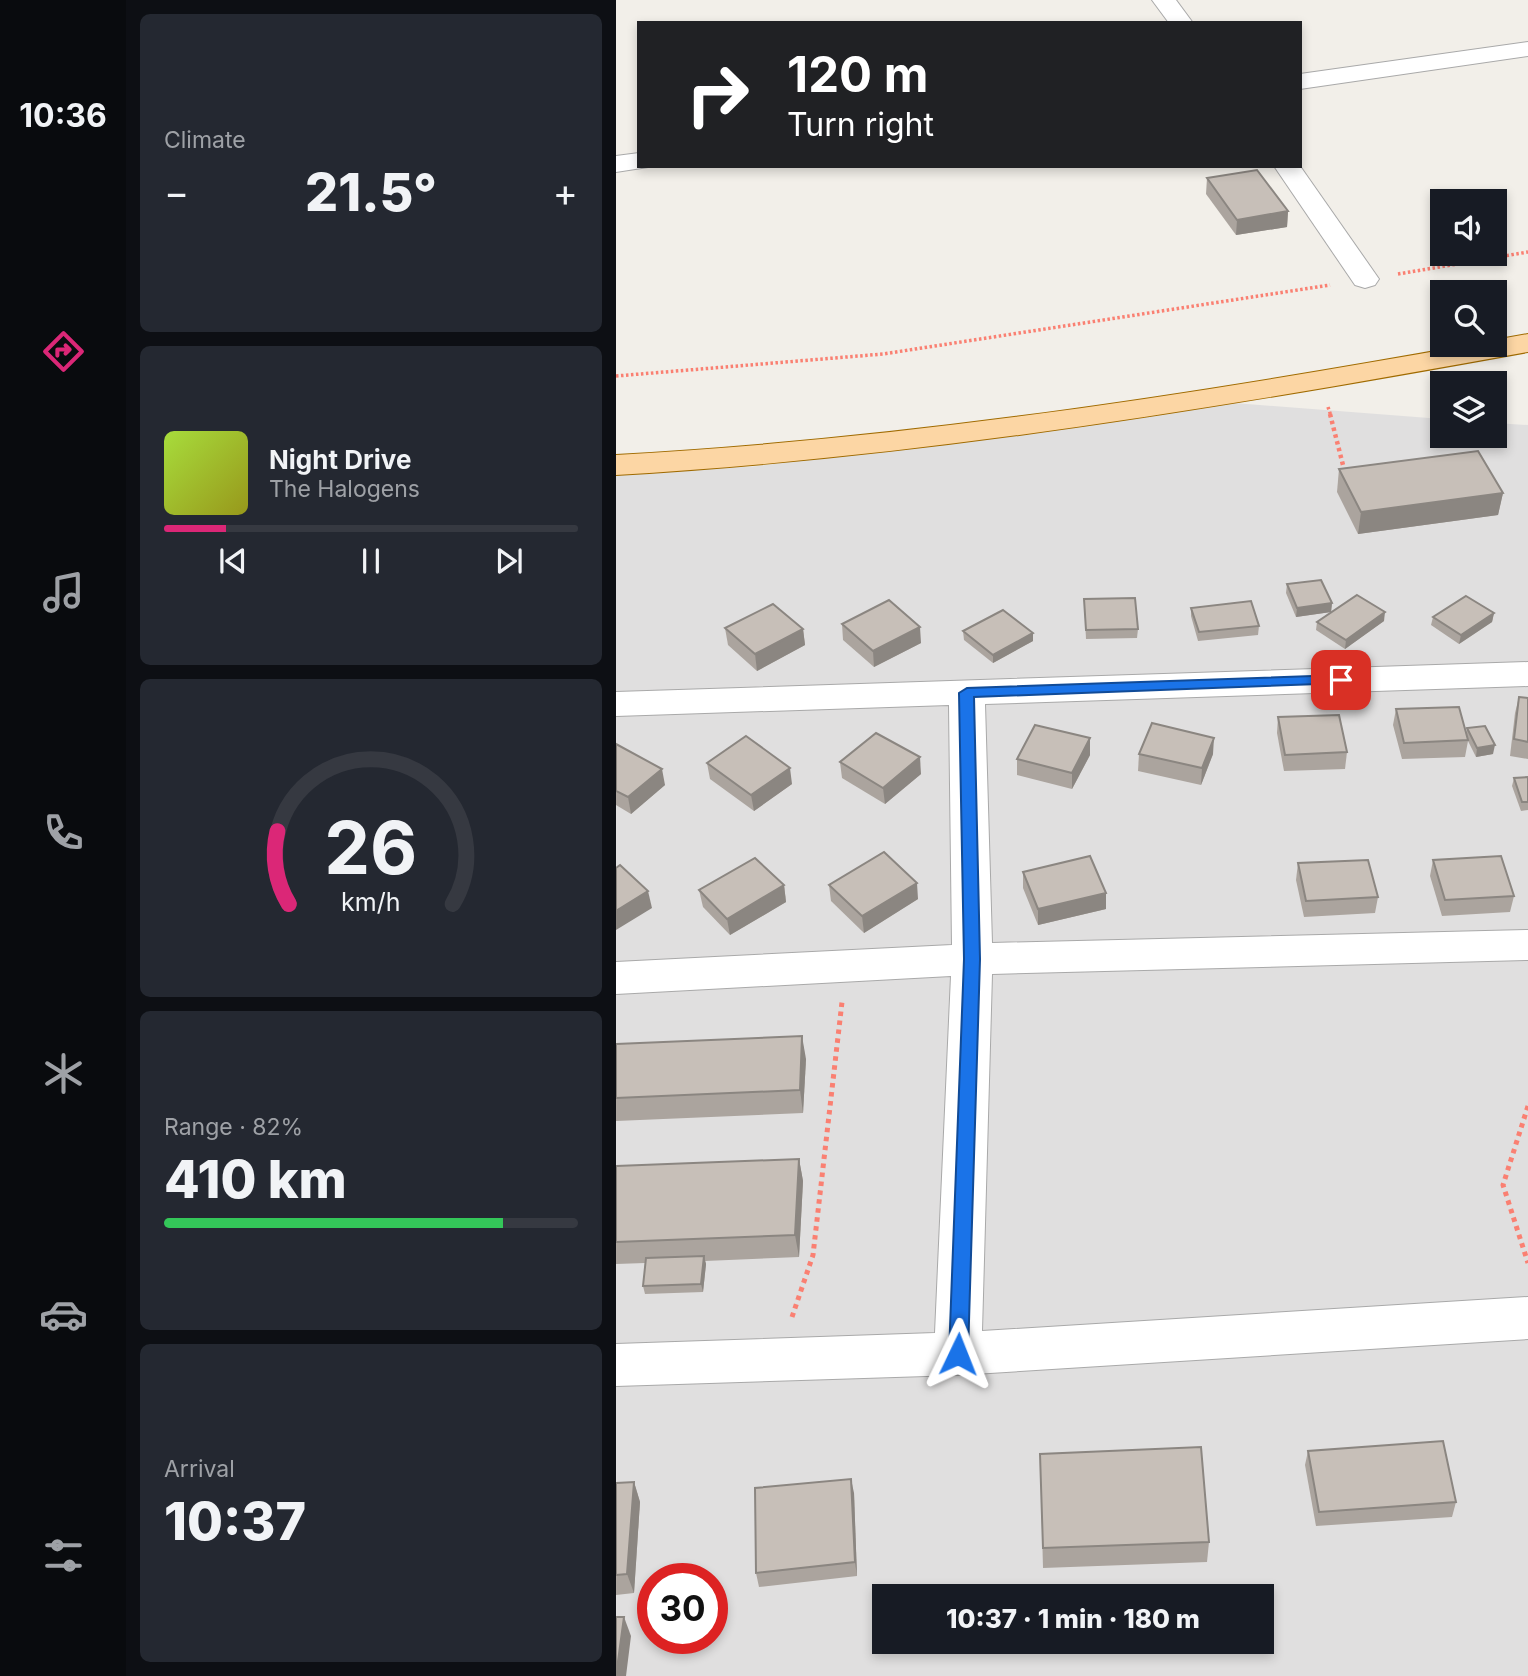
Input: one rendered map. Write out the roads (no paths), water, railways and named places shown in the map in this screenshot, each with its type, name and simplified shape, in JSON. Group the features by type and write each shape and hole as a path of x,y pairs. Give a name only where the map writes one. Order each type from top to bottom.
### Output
{"main road":[{"path":"616,465 741,459 973,433 1319,381 1528,343"}],"street":[{"path":"1164,0 1180,21"},
{"path":"1302,82 1528,49"},
{"path":"616,164 637,162"},
{"path":"1288,168 1365,279"},
{"path":"616,704 1528,674"},
{"path":"958,1354 972,959 967,693"},
{"path":"616,978 972,959 1528,945"},
{"path":"616,1365 958,1354 1528,1318"}]}
